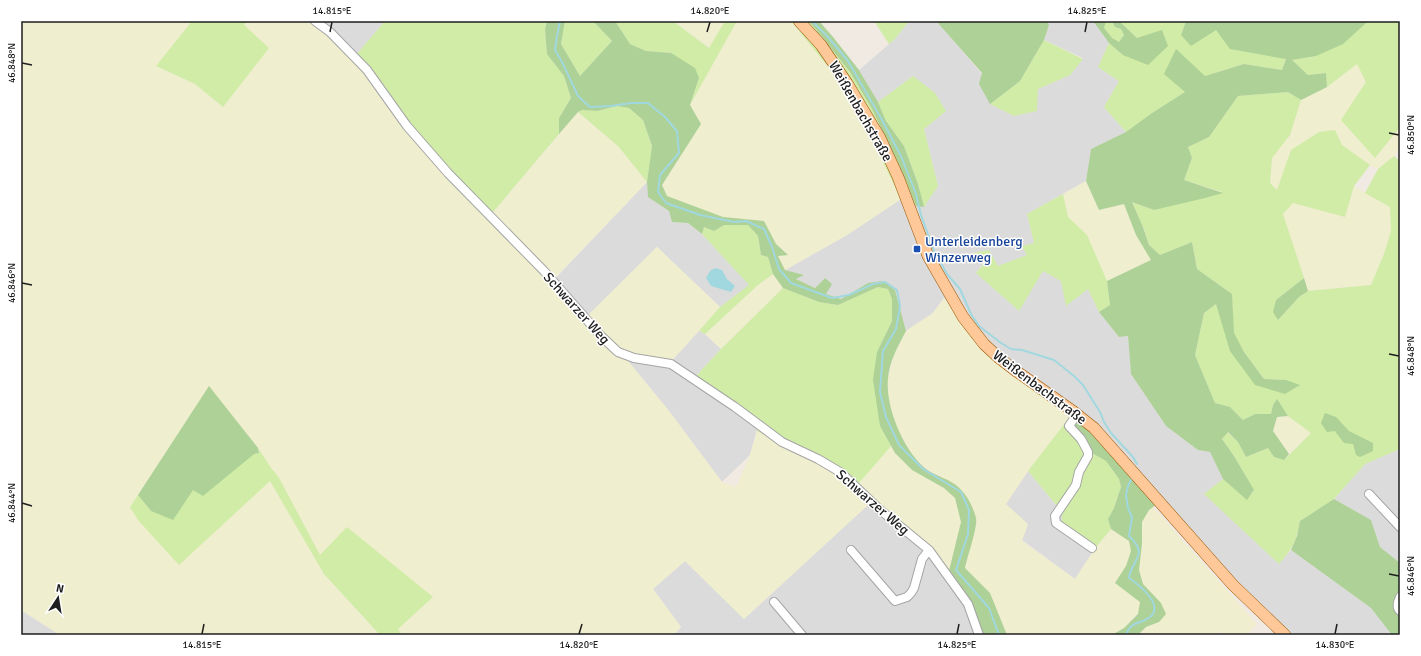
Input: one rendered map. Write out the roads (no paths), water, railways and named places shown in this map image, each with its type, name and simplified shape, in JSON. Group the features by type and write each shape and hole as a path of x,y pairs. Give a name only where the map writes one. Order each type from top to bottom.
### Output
{"main road":[{"name":"Weißenbachstraße","path":"799,21 821,45 847,83 880,138 898,177 928,256 963,317 984,344 1016,371 1077,414 1107,442 1233,585 1285,635"}],"street":[{"name":"Schwarzer Weg","path":"315,21 330,32 366,70 407,126 448,173 544,271 601,336 618,352 634,358 671,364 782,442 818,459 840,472 879,509 929,550 968,604 979,635"},
{"path":"1077,414 1069,426 1081,439 1088,452 1088,456 1079,472 1076,485 1055,516 1056,523 1092,548"},
{"path":"1369,494 1400,527"},
{"path":"851,550 895,601 911,593 914,588 922,559 929,550"},
{"path":"1400,597 1397,601 1398,609 1400,611"},
{"path":"774,602 802,635"}],"water":[{"path":"715,268 722,270 727,279 735,286 731,292 711,286 706,278 710,271"}],"waterway":[{"path":"560,21 555,50 578,96 590,107 648,103 665,117 677,131 679,153 660,175 658,192 666,203 700,215 734,222 746,221 764,229 779,269 791,283 832,298 849,295 873,284 885,282 897,290 900,306 896,329 883,351 880,392 886,417 899,445 923,469 961,492 969,510 968,534 956,570 989,608 999,635"},
{"path":"812,21 848,61 882,120 901,156 916,194 921,215 934,251 947,274 960,289 971,314 979,326 1011,349 1022,350 1054,360 1074,376 1083,385 1111,433 1133,457 1137,464"},
{"path":"1126,635 1130,627 1150,617 1154,612 1152,601 1148,595 1129,578 1130,572 1139,553 1138,548 1129,536 1132,517 1128,508 1126,495 1132,478"}],"place":[{"name":"Unterleidenberg Winzerweg","path":"917,249"}]}
